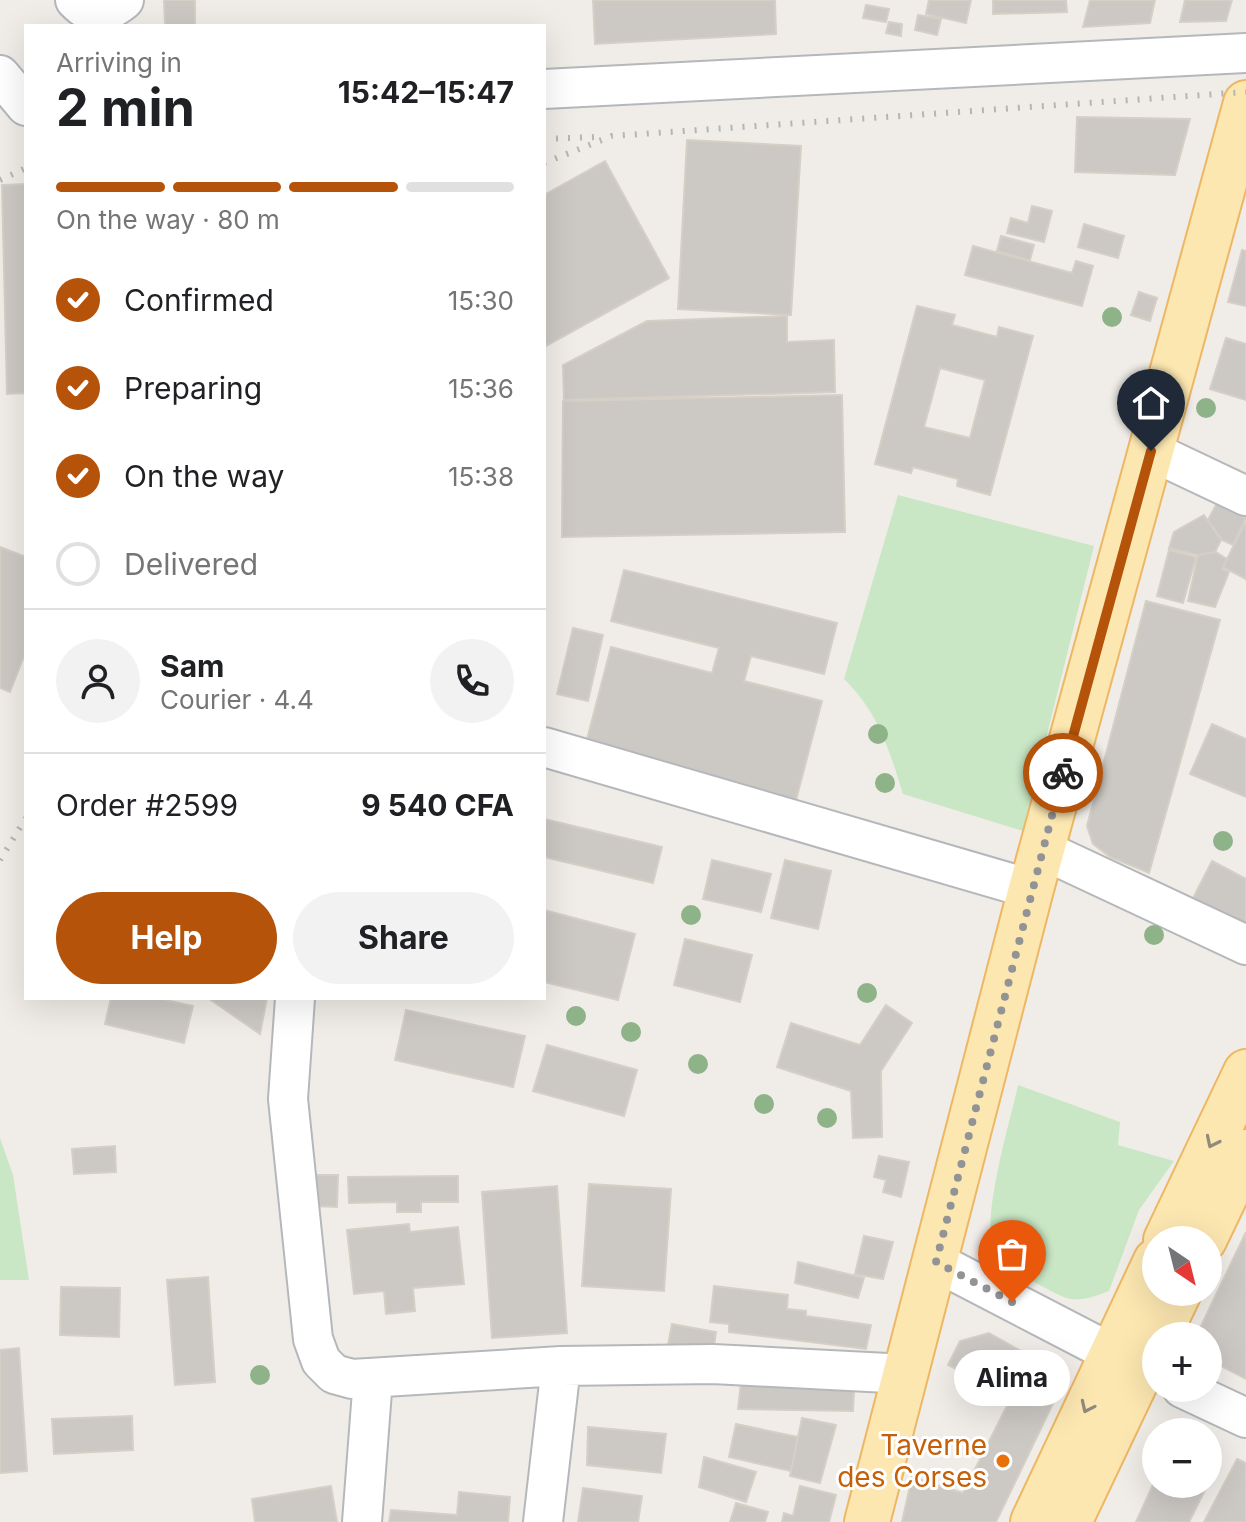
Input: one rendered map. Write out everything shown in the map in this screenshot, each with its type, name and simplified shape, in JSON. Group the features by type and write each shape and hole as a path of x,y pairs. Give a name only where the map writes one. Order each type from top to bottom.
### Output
{"main road":[{"path":"867,1522 1036,869 1246,103"},
{"path":"1173,1226 1246,1072"},
{"path":"1211,1226 1246,1152"},
{"path":"1055,1513 1142,1360"}],"street":[{"path":"72,10 103,15 124,0"},
{"path":"546,89 1246,53"},
{"path":"1151,451 1246,496"},
{"path":"546,747 1036,869 1246,945"},
{"path":"295,1000 288,1099 313,1339 321,1361 334,1374 352,1379 561,1366 713,1364 907,1374"},
{"path":"936,1262 1142,1354"},
{"path":"543,1522 561,1366"},
{"path":"362,1522 373,1378"},
{"path":"1212,1402 1246,1418"}],"green space":[{"path":"898,495 1094,546 1023,831 903,794 874,718 844,679"},
{"path":"1018,1085 1120,1122 1118,1145 1174,1161 1139,1210 1109,1291 1070,1299 1014,1272 997,1260 990,1226 992,1202"},
{"path":"0,1138 13,1175 29,1280 0,1280"}],"building":[{"path":"164,0 195,0 195,24 165,24"},
{"path":"593,0 775,0 776,34 595,44"},
{"path":"929,0 971,0 966,23 926,14"},
{"path":"993,0 1066,0 1067,12 993,14"},
{"path":"1090,0 1155,0 1150,23 1083,27"},
{"path":"1185,0 1232,0 1226,21 1180,22"},
{"path":"866,5 889,9 886,22 863,18"},
{"path":"918,15 941,19 937,35 915,30"},
{"path":"889,22 902,24 901,36 886,33"},
{"path":"1077,117 1190,119 1175,175 1075,172"},
{"path":"687,140 801,146 791,315 678,309"},
{"path":"605,161 669,278 546,346 546,194"},
{"path":"24,184 24,393 7,394 2,185"},
{"path":"1032,206 1052,211 1044,242 1007,233 1011,218 1028,223"},
{"path":"1084,224 1124,236 1118,258 1078,247"},
{"path":"1001,236 1034,245 1030,260 997,251"},
{"path":"973,246 1072,273 1076,261 1093,266 1082,306 965,275"},
{"path":"1242,250 1246,251 1246,306 1228,302"},
{"path":"1139,292 1157,298 1150,321 1131,315"},
{"path":"917,306 955,315 952,325 997,337 999,327 1033,336 990,495 957,486 958,479 913,467 911,473 875,464","holes":["940,368 985,380 970,438 924,427"]},
{"path":"787,316 787,342 834,340 835,392 564,400 563,365 647,321"},
{"path":"1226,338 1246,344 1246,400 1210,389"},
{"path":"842,395 845,532 562,537 563,401"},
{"path":"1217,503 1246,518 1233,545 1222,540 1208,520"},
{"path":"1204,515 1221,540 1215,552 1198,555 1169,548 1174,532"},
{"path":"1246,524 1246,579 1223,567"},
{"path":"0,547 24,556 24,656 10,692 0,688"},
{"path":"1169,550 1196,557 1183,603 1157,596"},
{"path":"1216,552 1227,559 1222,569 1229,572 1215,607 1188,601 1198,555"},
{"path":"624,570 837,623 824,674 751,656 744,681 822,701 796,800 585,747 611,647 712,673 719,648 611,621"},
{"path":"1146,601 1220,620 1149,873 1110,857 1093,844 1087,826"},
{"path":"573,628 603,635 588,701 557,694"},
{"path":"1212,724 1246,739 1246,797 1190,774"},
{"path":"546,819 662,847 653,883 546,857"},
{"path":"712,860 771,874 761,912 703,899"},
{"path":"785,860 831,871 818,929 771,918"},
{"path":"1212,861 1246,879 1246,928 1192,900"},
{"path":"546,911 635,934 618,1000 546,982"},
{"path":"685,939 752,955 740,1002 674,985"},
{"path":"111,1000 166,1000 193,1006 184,1043 105,1024"},
{"path":"211,1000 267,1000 260,1034"},
{"path":"886,1005 912,1023 881,1071 882,1137 853,1138 851,1091 777,1067 791,1023 860,1045"},
{"path":"406,1010 525,1036 513,1087 395,1060"},
{"path":"547,1045 637,1070 624,1116 533,1091"},
{"path":"115,1146 116,1172 74,1174 72,1149"},
{"path":"879,1156 909,1162 901,1197 883,1192 886,1180 874,1177"},
{"path":"315,1175 338,1175 337,1207 315,1206"},
{"path":"458,1176 458,1202 421,1202 421,1212 397,1212 397,1202 349,1203 348,1177"},
{"path":"589,1184 671,1189 664,1291 582,1286"},
{"path":"557,1186 567,1333 492,1338 482,1192"},
{"path":"409,1224 410,1232 458,1227 464,1284 413,1288 415,1311 386,1314 384,1291 354,1294 347,1230"},
{"path":"1246,1232 1246,1379 1222,1367 1222,1322 1203,1322 1211,1306 1222,1306 1222,1282"},
{"path":"864,1236 893,1242 883,1279 855,1274"},
{"path":"798,1262 864,1278 858,1298 795,1283"},
{"path":"208,1277 215,1382 175,1385 167,1280"},
{"path":"714,1286 788,1295 787,1309 806,1311 806,1316 871,1325 866,1349 729,1332 729,1324 710,1322"},
{"path":"61,1287 120,1288 119,1337 60,1335"},
{"path":"672,1324 716,1332 713,1354 668,1345"},
{"path":"989,1333 1044,1364 1058,1393 996,1522 902,1522 912,1477 963,1493 1012,1396 948,1365 960,1341"},
{"path":"19,1348 27,1471 0,1473 0,1350"},
{"path":"741,1382 846,1384 854,1391 853,1411 738,1409"},
{"path":"132,1416 133,1450 54,1454 52,1419"},
{"path":"802,1418 836,1425 820,1483 790,1476"},
{"path":"736,1424 798,1437 791,1471 729,1457"},
{"path":"588,1427 666,1434 661,1473 587,1465"},
{"path":"704,1457 756,1472 746,1502 699,1487"},
{"path":"1237,1459 1246,1463 1246,1522 1204,1522 1217,1498 1222,1498 1222,1488"},
{"path":"331,1486 337,1522 255,1522 252,1499"},
{"path":"800,1486 836,1495 829,1522 782,1522 784,1513 793,1516"},
{"path":"583,1488 642,1496 638,1522 578,1522"},
{"path":"459,1492 510,1497 508,1522 389,1522 391,1510 457,1515"},
{"path":"1147,1498 1201,1498 1189,1522 1136,1522"},
{"path":"736,1503 768,1512 765,1522 730,1522"}],"railway":[{"path":"546,162 612,136 1246,92"},
{"path":"546,139 596,137"},
{"path":"0,180 24,169"},
{"path":"0,860 24,821"}],"way so far":[{"path":"1012,1302 936,1262 1063,773"}],"place":[{"name":"Alima","path":"1012,1302"},
{"name":"Taverne des Corses","path":"1003,1461"}],"route":[{"path":"1063,773 1151,451"}]}
